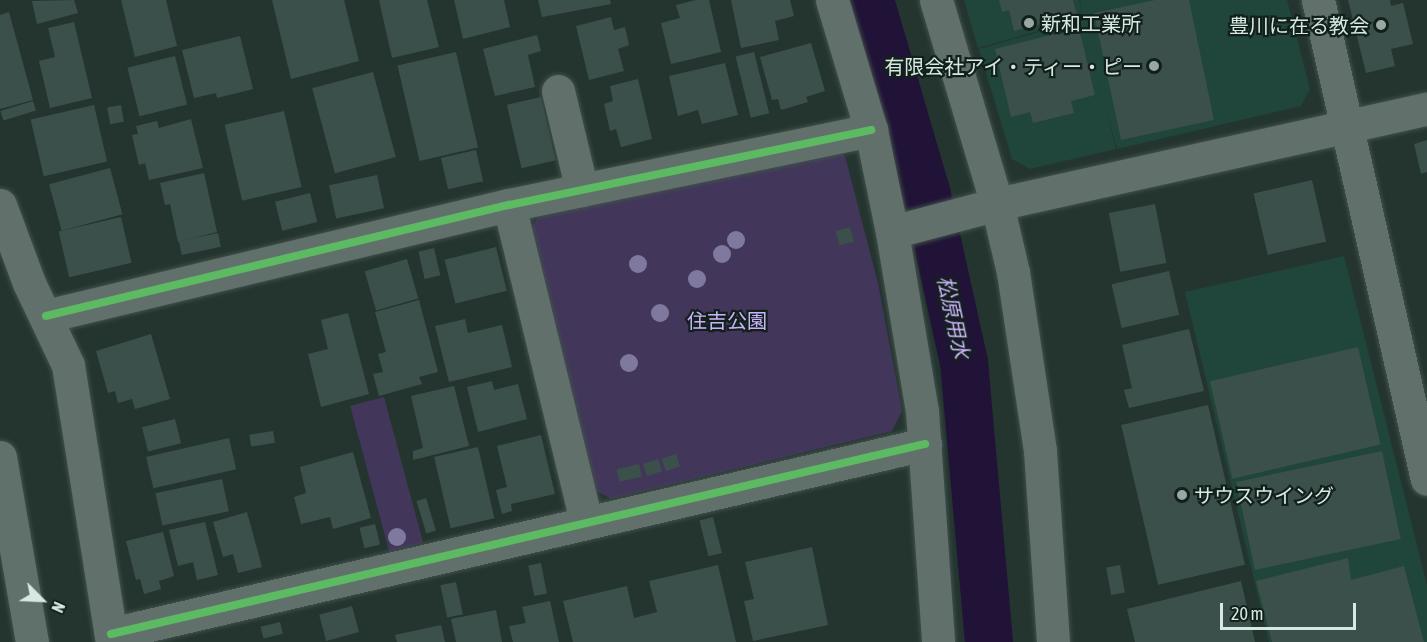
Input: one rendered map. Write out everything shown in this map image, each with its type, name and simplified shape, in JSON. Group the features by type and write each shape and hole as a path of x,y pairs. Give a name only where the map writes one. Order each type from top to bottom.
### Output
{"main road":[{"path":"0,457 32,642"}],"street":[{"path":"832,0 901,229 925,444 938,642"},
{"path":"936,0 988,207 1013,272 1040,451 1053,642"},
{"path":"1318,0 1427,479"},
{"path":"558,91 582,190"},
{"path":"901,229 988,207 1427,109"},
{"path":"46,316 508,205 871,130"},
{"path":"0,205 29,283 68,365 112,638 586,522 925,444"},
{"path":"508,205 586,522"}],"shaded area":[{"path":"964,0 1079,0 1084,18 978,48"},
{"path":"1080,0 1287,0 1310,89 1301,106 1117,149 1106,109 1116,149 1030,169 1012,159 979,49 1084,19"},
{"path":"1344,256 1427,585 1427,642 1269,642 1185,292"}],"green space":[{"name":"住吉公園","path":"826,145 845,156 878,283 902,411 892,431 611,499 588,486 529,233 539,214"},
{"path":"384,397 423,543 389,552 350,406"}],"building":[{"path":"74,0 78,13 37,24 32,1"},
{"path":"121,0 166,0 177,46 135,57"},
{"path":"272,0 344,0 359,61 291,79"},
{"path":"379,0 427,0 439,47 392,58"},
{"path":"454,0 504,0 510,27 463,39"},
{"path":"538,0 610,0 611,4 542,17"},
{"path":"696,0 709,0 721,52 671,64 661,23 680,18 676,5"},
{"path":"731,0 790,0 794,16 775,21 779,40 741,48"},
{"name":"新和工業所","path":"999,0 1073,0 1077,15 1014,31 1009,10 1002,12"},
{"name":"有限会社アイ・ティー・ピー","path":"1155,0 1189,0 1214,120 1121,140 1094,13"},
{"name":"豊川に在る教会","path":"1348,0 1390,0 1391,6 1403,3 1413,44 1391,49 1395,66 1366,73"},
{"path":"9,12 33,100 0,109 0,15"},
{"path":"611,17 614,30 625,27 629,45 618,49 624,71 589,80 576,26"},
{"path":"74,22 92,98 50,108 39,61 55,57 48,28"},
{"path":"1079,28 1095,95 1071,101 1074,113 1033,123 1030,112 1011,117 995,49"},
{"path":"537,35 541,51 528,55 535,87 495,96 483,49"},
{"path":"240,36 253,89 217,98 216,93 194,98 182,50"},
{"path":"811,43 825,91 806,97 808,102 781,110 778,99 772,100 760,57"},
{"path":"456,52 478,147 420,161 398,65"},
{"path":"754,52 769,113 751,118 736,57"},
{"path":"175,56 187,105 140,116 127,68"},
{"path":"725,63 738,115 702,124 698,110 678,116 669,76"},
{"path":"373,72 396,157 335,173 312,88"},
{"path":"638,79 652,139 621,147 616,129 610,131 604,104 613,101 610,86"},
{"path":"541,97 556,160 522,168 507,105"},
{"path":"33,101 36,111 3,121 0,111"},
{"path":"94,105 107,162 44,176 31,120"},
{"path":"121,105 124,122 110,124 107,107"},
{"path":"284,111 302,187 242,201 225,125"},
{"path":"191,119 203,168 149,180 145,163 139,165 132,135 138,134 136,126 157,121 159,128"},
{"path":"1427,140 1427,172 1421,174 1414,144"},
{"path":"476,150 483,181 448,189 441,158"},
{"path":"110,168 122,214 62,231 49,184"},
{"path":"204,173 217,232 178,242 170,204 165,205 160,183"},
{"path":"377,175 384,208 336,218 329,185"},
{"path":"1312,180 1326,241 1268,255 1254,193"},
{"path":"310,193 317,222 282,231 275,202"},
{"path":"1155,204 1166,263 1120,272 1109,213"},
{"path":"121,217 132,263 69,277 59,231"},
{"path":"850,227 854,241 840,246 836,231"},
{"path":"218,233 221,247 182,255 179,241"},
{"path":"496,247 507,291 455,303 445,260"},
{"path":"434,248 440,275 425,279 418,252"},
{"path":"407,259 418,298 376,311 365,271"},
{"path":"1169,271 1179,315 1122,328 1112,284"},
{"path":"419,300 438,372 419,377 422,384 379,396 373,374 383,372 378,354 386,352 375,312"},
{"path":"348,313 369,394 321,407 308,354 328,349 321,320"},
{"path":"465,319 468,333 502,325 512,367 449,382 435,326"},
{"path":"1189,329 1204,391 1129,408 1124,390 1132,388 1122,345"},
{"path":"151,334 170,399 135,409 132,399 118,403 115,391 108,393 96,351"},
{"path":"1358,347 1380,444 1232,479 1210,381"},
{"path":"492,381 494,390 518,384 527,419 478,432 467,387"},
{"path":"454,386 469,446 413,460 413,451 423,448 411,396"},
{"name":"サウスウイング","path":"1208,405 1245,565 1158,585 1121,425"},
{"path":"175,419 181,443 148,451 142,427"},
{"path":"273,431 275,443 251,447 249,435"},
{"path":"541,435 555,494 511,504 512,511 502,514 496,490 507,487 497,446"},
{"path":"229,438 236,469 153,488 146,457"},
{"path":"478,447 494,518 451,528 434,457"},
{"path":"1382,451 1401,539 1255,570 1236,482"},
{"path":"353,452 371,518 333,529 330,517 301,524 294,497 306,493 300,467"},
{"path":"676,454 680,466 666,471 662,459"},
{"path":"658,459 662,471 647,476 643,464"},
{"path":"639,464 642,477 620,482 617,469"},
{"path":"222,479 229,511 162,525 155,493"},
{"path":"426,498 436,531 426,533 416,501"},
{"path":"247,512 262,567 238,573 233,554 223,557 213,522"},
{"path":"713,517 722,553 708,556 699,520"},
{"path":"205,522 218,575 197,580 193,562 178,566 169,530"},
{"path":"375,524 380,544 365,548 359,528"},
{"path":"163,532 174,576 159,581 161,589 144,594 140,579 136,580 126,541"},
{"path":"812,547 828,625 753,641 744,601 754,599 745,562"},
{"path":"1348,558 1351,580 1404,566 1424,642 1272,642 1256,581"},
{"path":"541,563 547,593 534,596 528,565"},
{"path":"718,565 736,642 573,642 563,601 627,586 634,618 657,612 649,581"},
{"path":"1120,565 1125,593 1111,595 1106,567"},
{"path":"1241,581 1255,642 1135,642 1127,609"},
{"path":"456,582 463,614 447,618 440,585"},
{"path":"550,601 559,642 513,642 509,626 526,623 522,607"},
{"path":"352,606 359,632 326,641 319,615"},
{"path":"496,610 502,642 456,642 451,619"},
{"path":"280,622 283,634 263,638 261,627"},
{"path":"441,625 445,642 397,642 395,635"}],"waterway":[{"name":"松原用水","path":"870,0 926,191 964,362 989,642"}],"cycle path":[{"path":"46,316 509,205 871,130"},
{"path":"111,634 925,444"}],"place":[{"name":"新和工業所","path":"1029,23"},
{"name":"豊川に在る教会","path":"1381,25"},
{"name":"有限会社アイ・ティー・ピー","path":"1154,66"},
{"name":"サウスウイング","path":"1182,495"}]}
